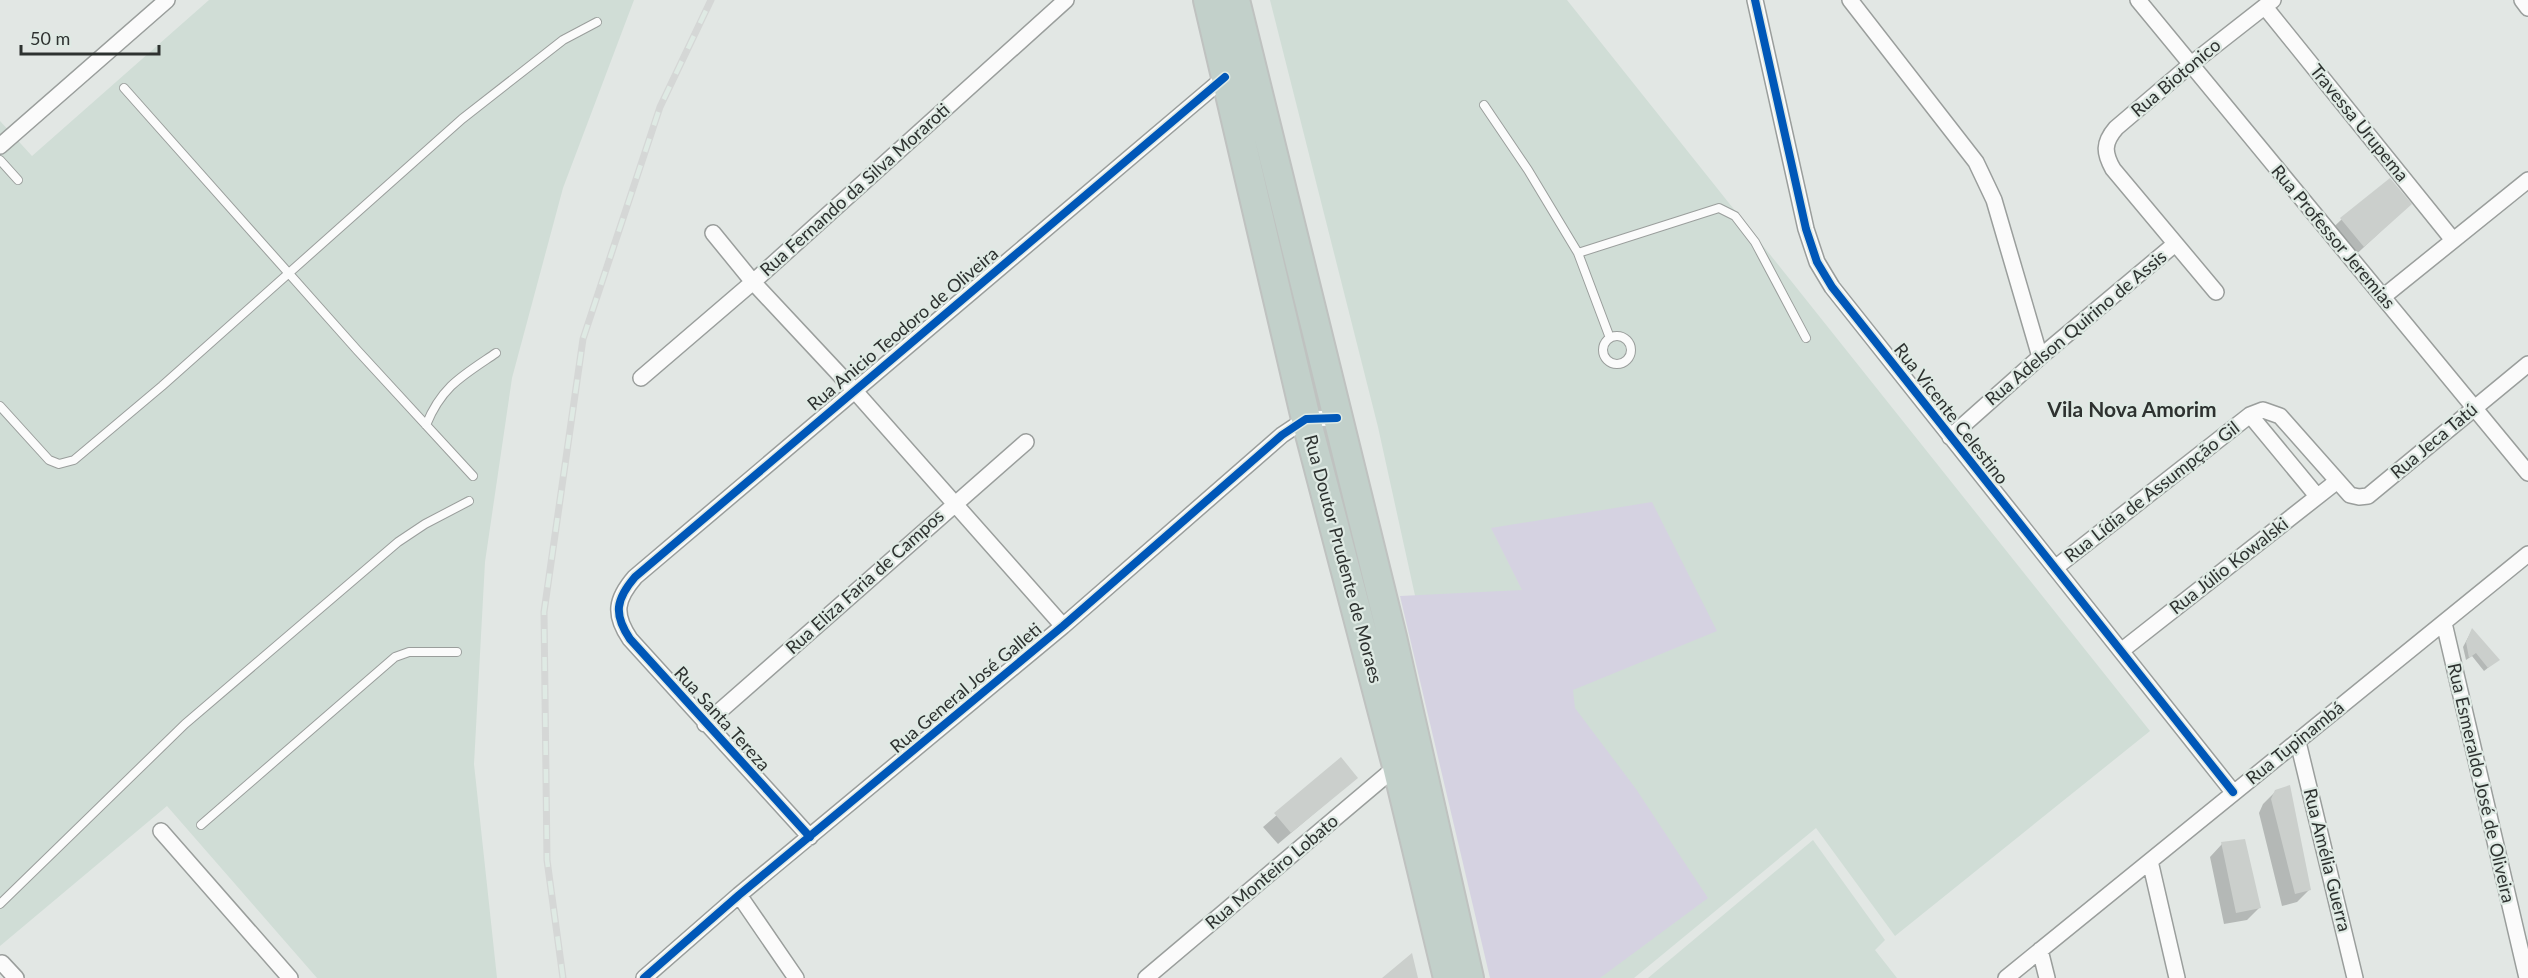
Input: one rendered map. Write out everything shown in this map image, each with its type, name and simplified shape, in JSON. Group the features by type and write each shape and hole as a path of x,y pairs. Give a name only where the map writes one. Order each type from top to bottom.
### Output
{"highway":[{"name":"Rua Doutor Prudente de Moraes","path":"1208,0 1306,419 1397,766 1448,978"},
{"name":"Rua Doutor Prudente de Moraes","path":"1235,0 1392,637 1469,978"}],"street":[{"path":"0,146 167,0"},
{"name":"Rua Fernando da Silva Moraroti","path":"641,378 753,282 1066,0"},
{"name":"Rua Vicente Celestino","path":"1755,0 1806,229 1817,262 1832,287 2233,792"},
{"path":"1850,0 1956,133 1976,162 1994,200 2040,357"},
{"name":"Rua Professor Jeremias","path":"2138,0 2528,473"},
{"path":"2522,0 2528,8"},
{"name":"Rua Biotonico","path":"2175,244 2113,169 2106,157 2105,147 2108,138 2116,128 2190,65 2269,3"},
{"name":"Travessa Urupema","path":"2269,3 2453,240"},
{"name":"Rua Anicio Teodoro de Oliveira","path":"618,616 624,591 635,577 1225,77"},
{"path":"2383,297 2528,180"},
{"path":"713,232 753,282 854,390 1063,626"},
{"path":"2175,244 2216,292"},
{"name":"Rua Adelson Quirino de Assis","path":"1950,437 2040,357 2175,244"},
{"name":"Rua Jeca Tatú","path":"2336,482 2350,495 2368,496 2528,364"},
{"name":"Rua Lídia de Assumpção Gil","path":"2055,568 2250,415 2263,410 2280,416 2336,482"},
{"name":"Rua Lídia de Assumpção Gil","path":"2250,415 2317,496"},
{"path":"1306,419 1337,418"},
{"name":"Rua General José Galleti","path":"644,978 739,895 1063,626 1282,435 1306,419"},
{"name":"Rua Eliza Faria de Campos","path":"705,724 1026,442"},
{"name":"Rua Júlio Kowalski","path":"2121,651 2336,482"},
{"name":"Rua Tupinambá","path":"2006,978 2528,554"},
{"name":"Rua Santa Tereza","path":"618,616 630,639 810,837"},
{"name":"Rua Esmeraldo José de Oliveira","path":"2444,623 2527,978"},
{"name":"Rua Amélia Guerra","path":"2298,742 2355,978"},
{"name":"Rua Monteiro Lobato","path":"1146,978 1397,766"},
{"path":"161,831 290,978"},
{"path":"2150,861 2177,978"},
{"path":"739,895 796,978"},
{"path":"2040,950 2047,978"},
{"path":"2,963 16,978"}],"lane":[{"path":"0,406 49,460 59,464 74,460 162,386 462,119 563,40 597,22"},
{"path":"124,88 473,476"},
{"path":"1484,105 1528,170 1578,254 1610,338"},
{"path":"0,160 18,180"},
{"path":"1578,254 1719,208 1735,216 1755,242 1806,338"},
{"path":"426,426 435,404 448,388 496,353"},
{"path":"0,904 185,724 398,542 425,524 469,501"},
{"path":"201,825 395,657 409,652 457,652"}],"shaded area":[{"path":"209,0 634,0 563,188 512,378 485,562 474,764 497,978 317,978 167,806 0,946 0,121 32,156"},
{"path":"1270,0 1567,0 2150,731 1895,936 1816,828 1634,978 1499,978 1378,427"},
{"path":"1652,502 1717,631 1573,690 1575,708 1636,789 1708,898 1600,978 1490,978 1400,596 1522,590 1491,528"},
{"path":"1813,840 1885,940 1875,950 1897,978 1648,978"}],"building":[{"path":"2390,178 2412,204 2364,247 2340,218"},
{"path":"2472,628 2500,660 2488,668 2476,653 2469,658 2466,642"},
{"path":"1341,757 1358,778 1291,833 1274,813"},
{"path":"2290,785 2311,890 2295,894 2271,799 2275,790"},
{"path":"2245,839 2261,908 2236,913 2221,842"},
{"path":"1412,953 1418,978 1382,978"}],"railway":[{"path":"563,978 547,860 544,612 583,339 660,107 711,0"}],"cycle path":[{"path":"1755,0 1806,229 1817,262 1832,287 2233,792"},
{"path":"810,837 630,639 619,614 624,592 635,577 1225,77"},
{"path":"644,978 739,895 1063,626 1282,435 1306,419 1337,418"}],"district":[{"name":"Vila Nova Amorim","path":"2132,410"}]}
